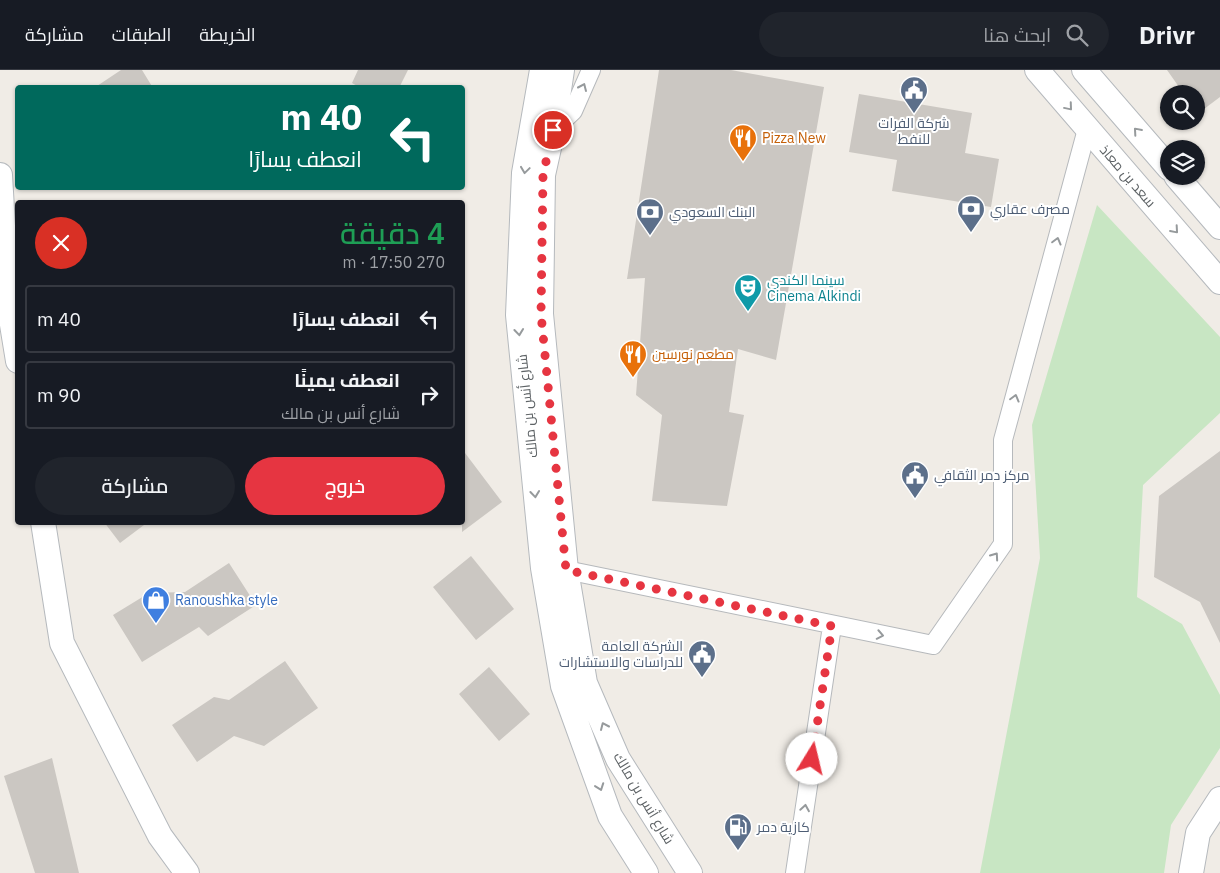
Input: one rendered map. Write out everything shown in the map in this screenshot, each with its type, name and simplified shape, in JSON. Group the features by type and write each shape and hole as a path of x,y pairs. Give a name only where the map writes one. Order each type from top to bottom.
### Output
{"main road":[{"name":"شارع أنس بن مالك","path":"542,70 524,173 518,315 543,568 563,686 610,816 646,873"},
{"name":"شارع أنس بن مالك","path":"562,70 553,130 543,175 541,314 566,570 585,682 618,759 690,873"},
{"name":"سعد بن معاذ","path":"1037,70 1220,282"},
{"path":"1084,70 1160,158"},
{"path":"0,175 7,294 15,343"},
{"path":"1184,185 1220,227"},
{"path":"43,525 62,643 160,836 187,873"},
{"path":"1191,873 1198,833 1220,799"}],"street":[{"path":"553,130 573,111 591,70"},
{"path":"566,570 832,626 933,645 1004,544 1003,440 1087,128"},
{"path":"795,873 832,626"}],"green space":[{"path":"1097,205 1220,337 1220,413 1143,485 1137,597 1182,624 1220,695 1220,748 1171,825 1164,873 980,873 1040,558 1032,425"}],"building":[{"path":"121,70 142,70 151,85 98,85"},
{"path":"358,70 408,70 400,85 356,85 352,83"},
{"path":"659,70 731,70 824,87 776,360 738,349 729,412 744,415 727,506 652,501 662,415 636,395 645,278 627,279"},
{"path":"1167,70 1220,70 1220,97 1205,108 1205,85 1178,85"},
{"path":"859,94 972,113 965,153 999,159 991,207 892,191 897,160 849,152"},
{"path":"1220,451 1220,643 1200,602 1154,577 1159,496"},
{"path":"465,453 502,502 462,532 462,525 465,525"},
{"path":"106,525 144,525 120,543"},
{"path":"471,556 514,609 476,640 433,587"},
{"path":"229,563 256,605 208,636 199,627 142,662 113,615 149,593 185,592"},
{"path":"285,661 318,708 264,746 234,736 197,762 172,725 214,697 229,700"},
{"path":"489,667 530,714 499,741 459,694"},
{"path":"52,758 79,873 35,873 4,776"}],"place":[{"name":"شركة الفرات للنفط","path":"914,114"},
{"name":"Pizza New","path":"743,162"},
{"name":"مصرف عقاري","path":"971,233"},
{"name":"البنك السعودي","path":"650,236"},
{"name":"سينما الكندي Cinema Alkindi","path":"748,312"},
{"name":"مطعم نورسين","path":"633,378"},
{"name":"مركز دمر الثقافي","path":"915,499"},
{"name":"Ranoushka style","path":"156,624"},
{"name":"الشركة العامة للدراسات والاستشارات","path":"702,678"},
{"name":"كازية دمر","path":"738,851"}],"route":[{"path":"553,130 543,175 541,314 566,570 832,626 812,759"}]}
